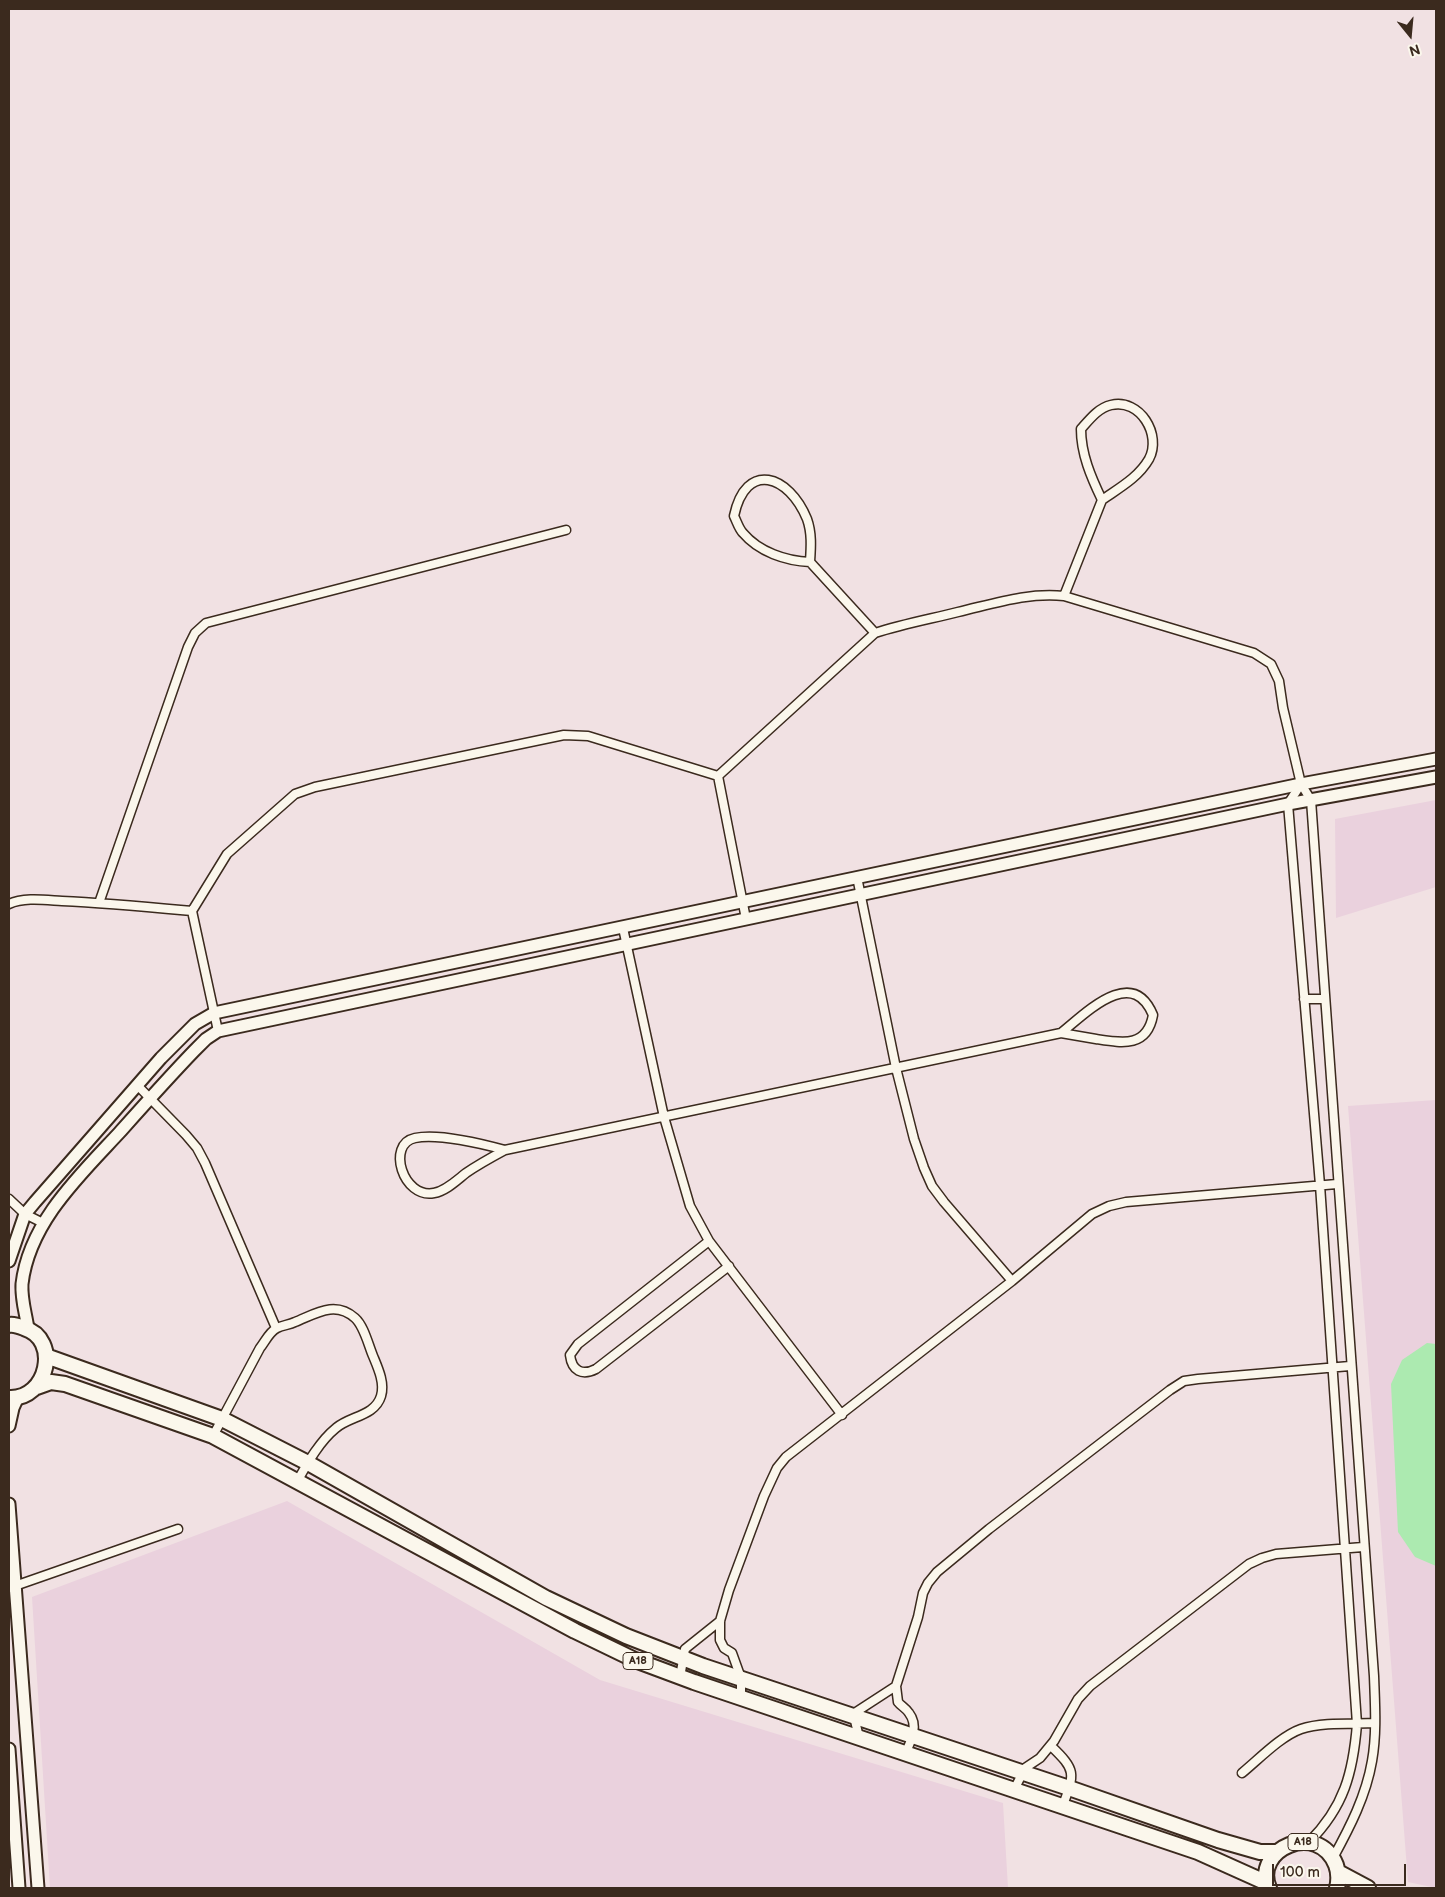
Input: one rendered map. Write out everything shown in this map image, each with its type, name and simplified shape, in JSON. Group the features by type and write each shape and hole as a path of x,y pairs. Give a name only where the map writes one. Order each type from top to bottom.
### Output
{"highway":[{"path":"9,1325 28,1329 40,1340 46,1356 45,1372 37,1386"},
{"name":"A18","path":"46,1356 222,1419 308,1463 530,1588 626,1636 741,1678 1218,1840 1260,1852 1277,1852"},
{"name":"A18","path":"14,1397 25,1395 37,1386 51,1382 65,1384 213,1436 298,1480 523,1603 635,1660 741,1699 1063,1805 1198,1852 1268,1886 1269,1867 1277,1852 1297,1842 1309,1842 1326,1850 1333,1858 1338,1872 1337,1888"},
{"path":"348,1508 356,1490"},
{"path":"429,1552 436,1535"},
{"path":"523,1603 530,1588"},
{"path":"1338,1872 1368,1888"}],"main road":[{"path":"9,1260 25,1214 137,1085 196,1024 214,1013 1302,784 1436,759"},
{"path":"28,1329 23,1304 22,1283 31,1249 44,1222 84,1171 150,1098 206,1039 218,1031 1288,804 1436,777"},
{"path":"9,1426 14,1397"},
{"path":"9,1504 12,1587 38,1888"},
{"path":"9,1749 19,1888"}],"street":[{"path":"1064,596 1102,500 1136,477 1149,459 1152,449 1150,427 1144,416 1136,410 1111,405 1092,416 1081,429 1081,440 1085,457 1093,482 1102,500"},
{"path":"810,562 812,538 808,520 800,505 789,490 777,482 767,479 758,480 738,499 734,516 743,533 758,546 780,557 810,562 875,633"},
{"path":"99,903 181,666 194,633 206,623 566,530"},
{"path":"718,776 875,633 897,626 1017,598 1047,594 1064,596 1254,653 1271,664 1279,681 1302,784 1311,800 1363,1547 1374,1676 1375,1723 1372,1761 1364,1793 1350,1826 1333,1858"},
{"path":"218,1031 192,910 227,854 296,794 315,787 564,735 588,736 718,776"},
{"path":"718,776 746,919"},
{"path":"1302,784 1288,804 1320,1184 1357,1724 1354,1758 1348,1779 1334,1812 1309,1842"},
{"path":"857,877 896,1068 914,1139 924,1168 932,1186 944,1202 1012,1281"},
{"path":"9,904 14,901 36,900 192,910"},
{"path":"623,928 664,1117 690,1206 709,1241 842,1414"},
{"path":"506,1150 438,1137 415,1138 407,1142 401,1150 401,1164 409,1185 423,1193 434,1193 444,1190 490,1158 506,1150 1061,1033 1124,1043 1136,1040 1146,1034 1153,1015 1144,999 1132,993 1123,992 1108,997 1094,1006 1061,1033"},
{"path":"1304,999 1325,998"},
{"path":"137,1085 197,1148 276,1328"},
{"path":"741,1699 741,1678 732,1653 724,1648 720,1640 720,1621 729,1590 764,1496 777,1468 799,1446 1012,1281 1092,1214 1109,1206 1126,1202 1337,1184"},
{"path":"9,1199 25,1214 44,1222"},
{"path":"709,1241 578,1344 570,1356 574,1368 579,1372 586,1373 596,1369 729,1266"},
{"path":"213,1436 260,1348 276,1328 291,1324 324,1310 336,1308 346,1312 356,1318 361,1328 381,1379 383,1389 380,1399 374,1407 364,1414 337,1426 308,1463 298,1480"},
{"path":"905,1754 914,1736 912,1719 910,1714 898,1702 896,1686 918,1618 923,1593 937,1572 989,1529 1170,1390 1184,1382 1198,1379 1350,1366"},
{"path":"12,1587 178,1529"},
{"path":"1014,1790 1025,1768 1040,1758 1051,1746 1078,1699 1090,1686 1248,1564 1276,1554 1363,1547"},
{"path":"680,1677 686,1649 720,1621"},
{"path":"859,1738 854,1716 860,1708 896,1686"},
{"path":"1242,1773 1296,1731 1312,1726 1375,1723"},
{"path":"1051,1746 1070,1766 1072,1777 1063,1805"}],"shaded area":[{"path":"1436,800 1436,887 1336,918 1335,819"},
{"path":"1436,1100 1436,1888 1408,1882 1348,1106"},
{"path":"287,1501 600,1680 1003,1803 1008,1888 50,1888 32,1597"}],"green space":[{"path":"1427,1343 1436,1344 1436,1566 1415,1557 1398,1532 1391,1384 1402,1360"}]}
